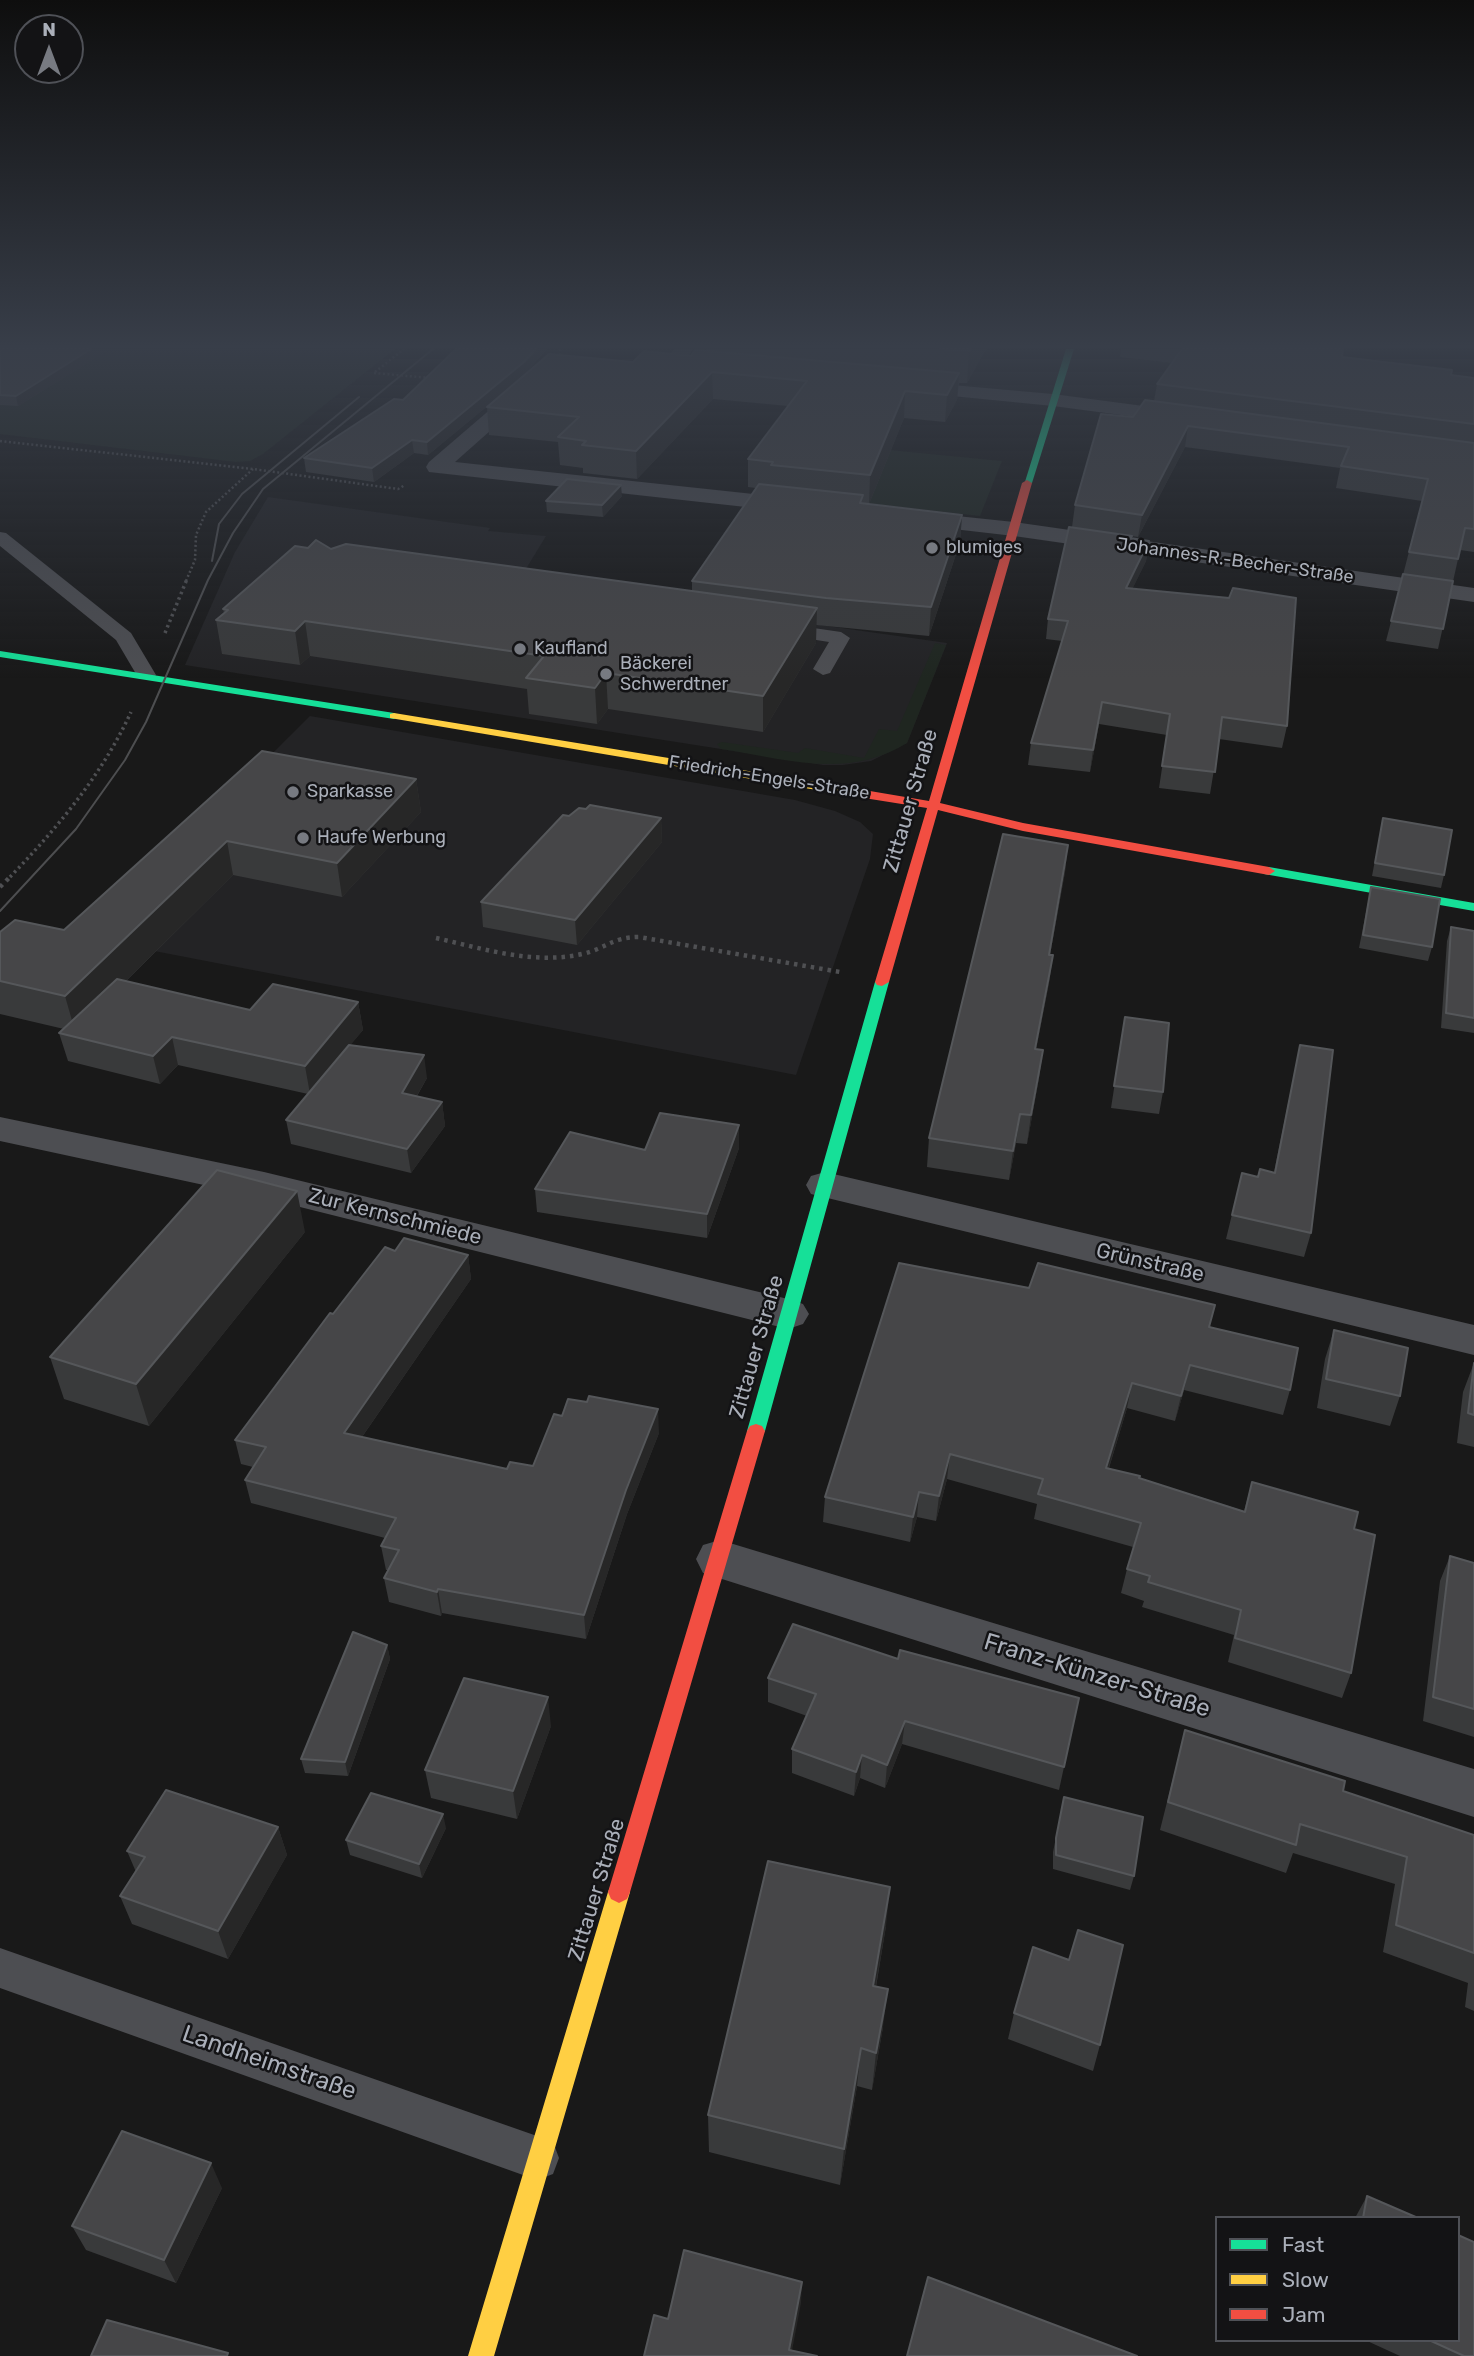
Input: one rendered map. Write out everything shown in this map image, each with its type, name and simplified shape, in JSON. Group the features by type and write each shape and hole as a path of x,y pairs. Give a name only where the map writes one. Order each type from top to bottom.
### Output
{"main road":[{"name":"Zittauer Straße","path":"481,2356 537,2158 720,1559 882,979 1036,459"},
{"name":"Friedrich-Engels-Straße","path":"0,654 145,675 932,805 1023,827 1474,907"}],"street":[{"path":"437,467 446,459"},
{"path":"437,467 827,509"},
{"name":"Johannes-R.-Becher-Straße","path":"881,515 1014,529 1474,595"},
{"name":"Zur Kernschmiede","path":"0,1129 264,1185 788,1314"},
{"name":"Grünstraße","path":"825,1185 1474,1340"},
{"name":"Franz-Künzer-Straße","path":"720,1559 1474,1793"}],"lane":[{"path":"0,537 124,637 145,675"},
{"path":"761,627 841,638 823,669"},
{"name":"Landheimstraße","path":"0,1968 537,2158"}],"path":[{"path":"157,459 398,489 437,467"},
{"path":"307,476 312,473"},
{"path":"436,938 508,954 550,959 585,954 621,937 639,937 882,979"}],"shaded area":[{"path":"210,459 254,459 236,462"},
{"path":"852,459 1002,461 980,516 828,499"},
{"path":"268,497 490,528 488,531 546,536 518,582 947,643 907,743 871,761 843,765 823,765 185,665 235,552"},
{"path":"935,643 946,645 907,743 884,754 862,761 816,764 721,749 717,744 722,742 798,753 805,748 864,758 879,729 897,731"},
{"path":"310,716 795,800 835,811 860,822 873,834 870,859 796,1075 87,938"}],"building":[{"path":"310,459 385,459 372,468"},
{"path":"748,459 877,459 870,475 771,465 773,462"},
{"path":"1088,459 1171,459 1142,515 1075,505"},
{"path":"1344,459 1474,459 1474,529 1465,528 1458,559 1409,552 1428,479 1341,466"},
{"path":"567,479 621,485 602,505 546,501"},
{"path":"759,484 863,495 860,503 962,515 931,607 826,598 692,581"},
{"path":"1069,527 1149,541 1126,588 1229,598 1233,588 1296,598 1287,726 1222,717 1215,772 1162,766 1170,714 1102,702 1093,750 1031,743 1068,621 1048,619"},
{"name":"Kaufland","path":"316,540 331,549 346,544 817,608 763,696 606,673 595,688 526,678 544,656 305,621 295,631 216,620 228,610 223,609 295,546 308,548"},
{"path":"1403,574 1453,581 1443,629 1391,621"},
{"path":"262,751 416,779 337,863 227,841 65,996 0,981 0,932 15,920 64,930"},
{"path":"590,805 661,818 575,920 481,902 563,815 569,816 579,808 586,809"},
{"path":"1383,818 1452,830 1444,875 1375,863"},
{"path":"1003,834 1068,845 1049,955 1053,955 1035,1049 1043,1050 1031,1115 1020,1114 1013,1151 929,1138"},
{"path":"1371,887 1440,899 1432,947 1363,935"},
{"path":"1451,927 1474,931 1474,1018 1446,1013"},
{"path":"117,979 250,1010 273,984 358,1002 305,1066 172,1037 153,1056 59,1033"},
{"path":"1125,1017 1169,1023 1163,1092 1114,1086"},
{"path":"349,1045 424,1055 402,1093 442,1102 407,1149 286,1120"},
{"path":"1300,1045 1333,1050 1311,1233 1232,1215 1242,1173 1258,1177 1260,1169 1275,1173"},
{"path":"660,1113 739,1125 707,1214 535,1189 570,1132 645,1150"},
{"path":"217,1170 297,1191 136,1384 50,1357"},
{"path":"404,1238 468,1255 344,1433 507,1469 510,1462 533,1466 554,1414 562,1416 568,1399 587,1402 589,1396 658,1409 626,1490 584,1615 438,1589 437,1592 384,1578 399,1550 381,1546 396,1518 245,1480 266,1447 235,1440 330,1313 333,1314 385,1247 395,1251"},
{"path":"899,1263 1029,1288 1038,1263 1215,1305 1209,1327 1298,1348 1290,1390 1190,1365 1181,1396 1132,1383 1106,1468 1140,1476 1139,1478 1245,1512 1252,1482 1358,1512 1354,1529 1375,1535 1351,1673 1235,1638 1241,1610 1148,1582 1150,1576 1127,1569 1141,1523 1038,1494 1043,1479 950,1454 939,1496 919,1492 913,1517 825,1497"},
{"path":"1334,1330 1408,1348 1400,1396 1326,1379"},
{"path":"1474,1363 1474,1415 1468,1413"},
{"path":"1450,1556 1474,1563 1474,1709 1433,1697"},
{"path":"793,1624 898,1659 900,1650 1079,1698 1064,1767 905,1721 887,1765 862,1755 856,1772 792,1749 816,1694 768,1678"},
{"path":"353,1632 387,1645 345,1762 301,1759"},
{"path":"464,1678 548,1697 513,1791 425,1770"},
{"path":"1185,1730 1345,1781 1343,1791 1474,1835 1474,1953 1396,1925 1407,1857 1300,1824 1296,1845 1168,1802"},
{"path":"166,1790 278,1827 218,1931 120,1896 145,1857 127,1851"},
{"path":"371,1793 443,1814 419,1864 346,1840"},
{"path":"1064,1797 1143,1817 1134,1876 1056,1855 1056,1838"},
{"path":"768,1861 890,1887 873,1986 888,1989 876,2053 861,2048 844,2149 708,2115"},
{"path":"1078,1930 1123,1945 1100,2045 1014,2013 1033,1947 1069,1960"},
{"path":"122,2131 211,2163 164,2260 72,2226"},
{"path":"1367,2196 1413,2216 1363,2216"},
{"path":"1460,2236 1474,2242 1474,2356 1464,2356 1433,2342 1460,2342"},
{"path":"684,2250 802,2282 789,2350 817,2356 644,2356 654,2315 668,2319"},
{"path":"928,2277 1137,2356 907,2356"},
{"path":"107,2320 228,2353 227,2356 91,2356"}],"tram line":[{"path":"212,561 219,524 242,494 284,459"},
{"path":"0,911 76,829 125,760 146,722 208,580 233,533 263,489 299,459"}],"traffic: fast":[{"path":"1027,483 1035,459"},
{"path":"0,654 394,716"},
{"path":"1269,871 1474,907"},
{"path":"756,1431 882,982"}],"traffic: slow":[{"path":"394,716 864,794"},
{"path":"481,2356 619,1892"}],"traffic: jam":[{"path":"882,982 1027,483"},
{"path":"864,794 932,805 1023,827 1269,871"},
{"path":"619,1892 756,1431"}],"place":[{"name":"blumiges","path":"932,548"},
{"name":"Kaufland","path":"520,649"},
{"name":"Bäckerei Schwerdtner","path":"606,674"},
{"name":"Sparkasse","path":"293,792"},
{"name":"Haufe Werbung","path":"303,838"}]}
